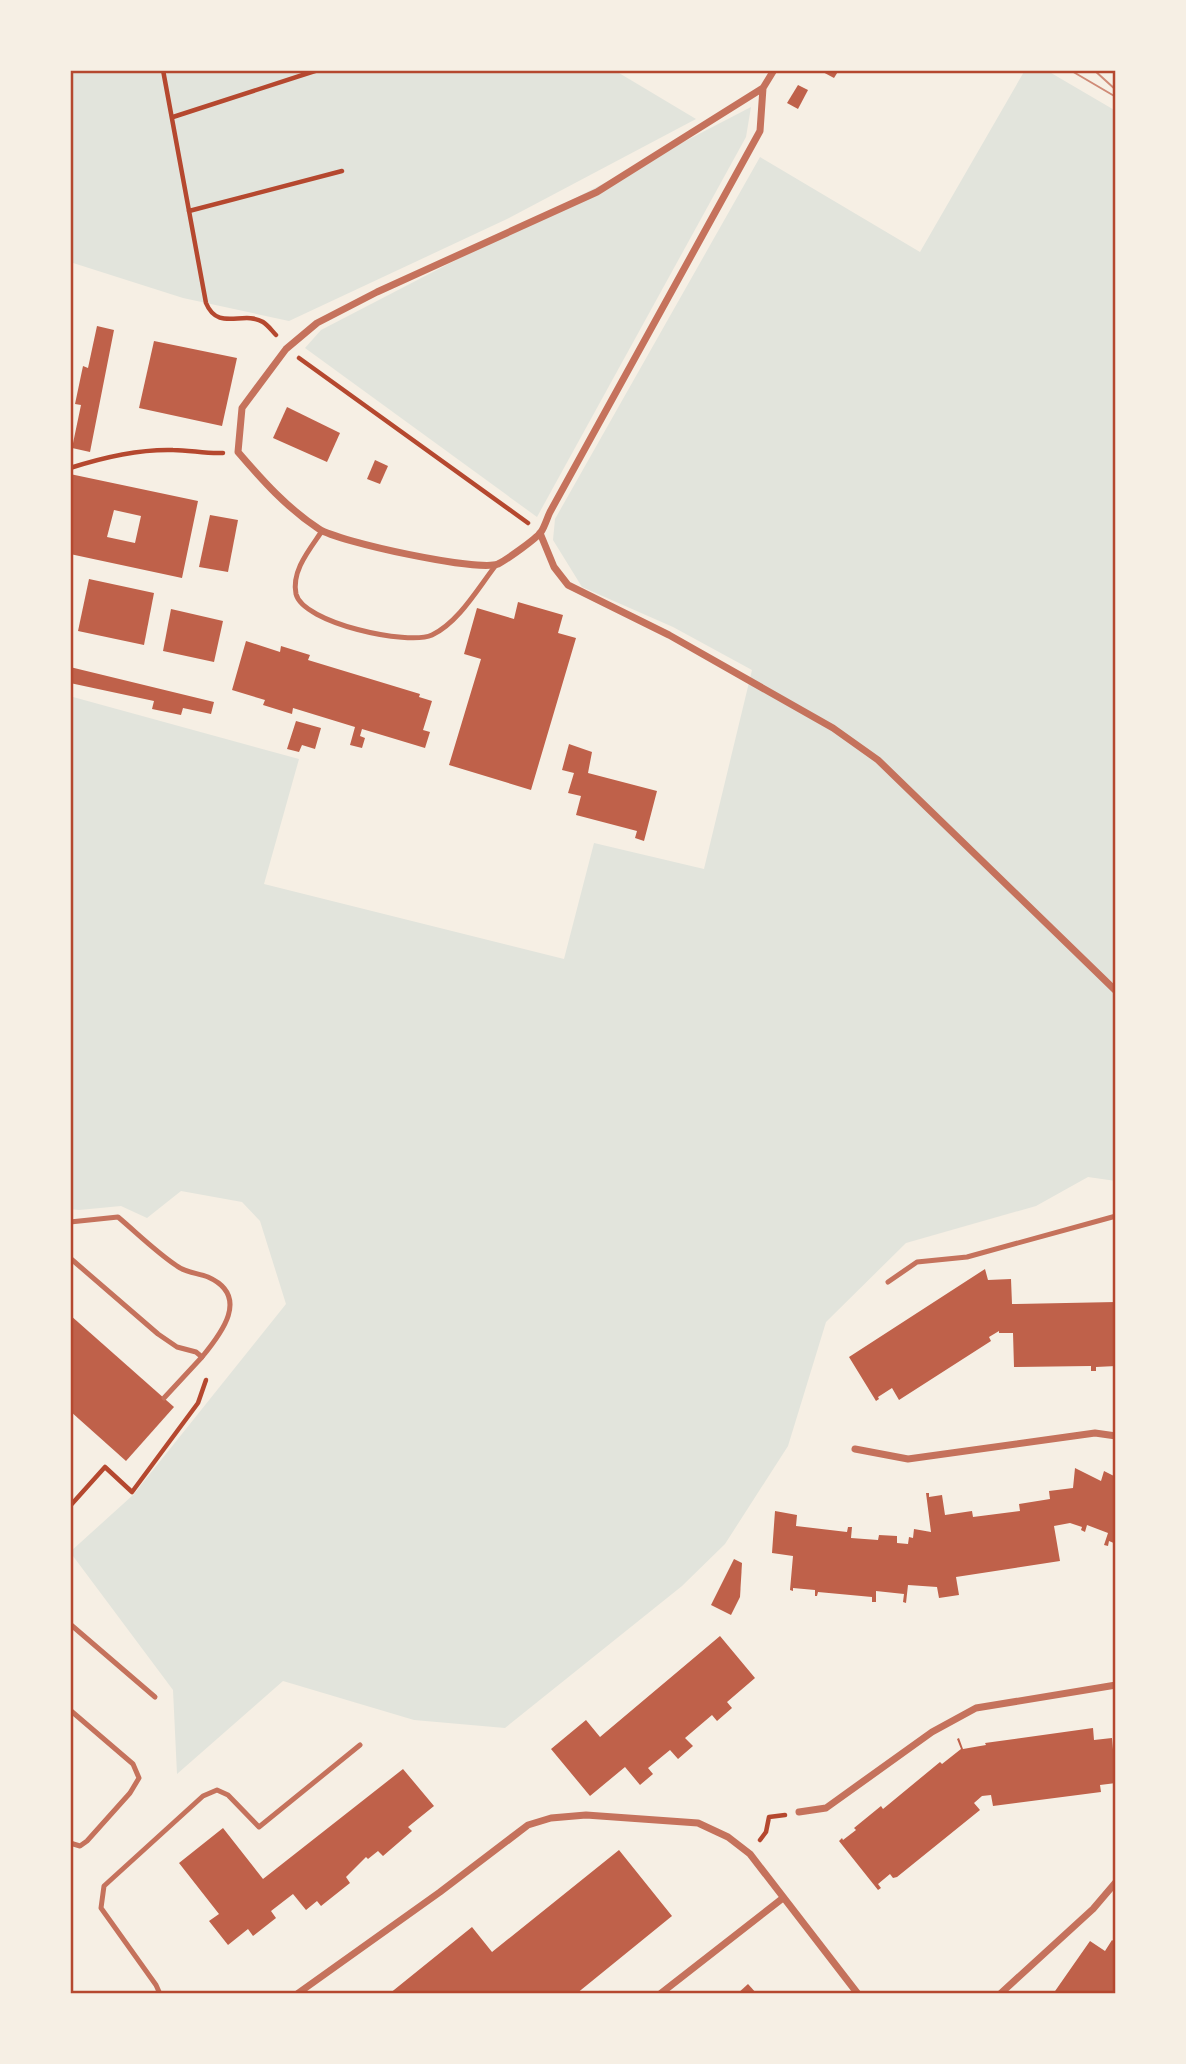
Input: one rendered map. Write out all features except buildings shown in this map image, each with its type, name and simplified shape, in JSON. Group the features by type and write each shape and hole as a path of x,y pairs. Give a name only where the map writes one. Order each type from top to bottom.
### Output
{"street":[{"path":"763,88 760,131 540,533 496,565 400,553 361,545 322,531 283,503 238,452 242,408 286,349 317,323 377,292 597,192 763,88 774,70"},
{"path":"540,533 554,567 568,585 669,635 834,729 878,760 1116,991"},
{"path":"855,1448 908,1459 1095,1433 1116,1436"},
{"path":"799,1812 826,1808 932,1732 976,1708 1116,1685"},
{"path":"297,1994 440,1892 528,1825 551,1818 586,1815 698,1823 728,1837 750,1854 858,1994"},
{"path":"1000,1994 1093,1909 1116,1882"},
{"path":"660,1994 783,1898"}],"lane":[{"path":"322,531 296,574 296,595 304,606 320,618 344,626 409,639 430,636 459,613 496,565"},
{"path":"888,1282 917,1262 967,1257 1116,1216"},
{"path":"70,1222 118,1217 180,1269 209,1278 220,1286 229,1299 230,1317 223,1333 164,1398"},
{"path":"70,1258 158,1334 177,1347 196,1352 202,1357"},
{"path":"70,1624 155,1697"},
{"path":"70,1710 133,1764 139,1778 130,1793 87,1840 80,1846 70,1843"},
{"path":"160,1994 156,1984 101,1908 104,1886 203,1796 217,1790 228,1795 259,1827 360,1745"}],"path":[{"path":"163,70 210,313 218,318 247,318 263,322 286,349 540,533"},
{"path":"173,117 318,70"},
{"path":"189,211 342,171"},
{"path":"70,468 101,458 135,452 238,452"},
{"path":"70,1506 105,1467 132,1492 198,1403 206,1378 193,1367"},
{"path":"766,1832 769,1817"}],"shaded area":[{"path":"70,70 614,70 696,119 507,219 289,321 183,298 70,262"},
{"path":"1025,70 1046,70 1116,111 1116,1181 1088,1177 1036,1206 906,1243 826,1322 788,1446 725,1544 682,1586 505,1728 414,1720 283,1681 177,1774 173,1690 70,1552 133,1495 286,1304 260,1221 242,1202 181,1191 147,1218 121,1206 70,1209 70,708 73,697 299,759 264,884 564,959 594,843 704,869 752,670 673,627 582,587 553,540 555,519 760,157 920,252"},
{"path":"751,107 746,137 537,517 305,348 321,330"}],"tram line":[{"path":"1070,70 1116,97"},
{"path":"1094,70 1116,90"}]}
